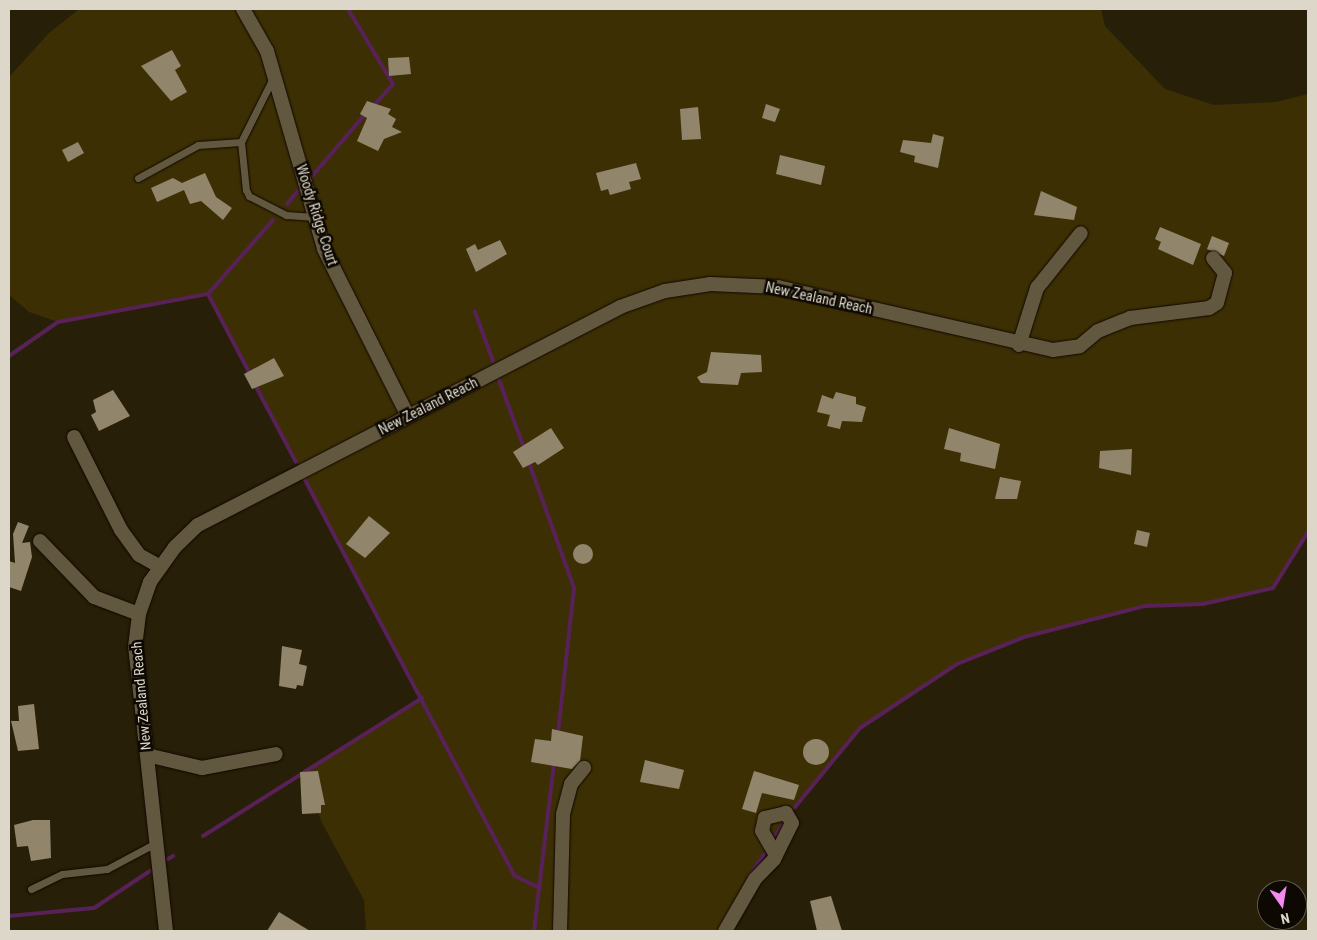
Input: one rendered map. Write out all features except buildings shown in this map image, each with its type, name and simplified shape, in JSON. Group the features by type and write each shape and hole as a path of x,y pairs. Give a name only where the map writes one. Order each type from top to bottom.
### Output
{"street":[{"name":"Woody Ridge Court","path":"243,9 267,51 315,217 331,265 408,416"},
{"path":"1019,345 1037,288 1081,233"},
{"name":"New Zealand Reach","path":"166,931 135,657 139,614 159,566 198,525 620,307 665,291 710,284 778,287 1019,345 1053,350 1080,346 1098,331 1130,318 1178,314 1217,303 1225,273 1213,258"},
{"path":"74,437 120,530 139,555 159,566"},
{"path":"40,541 94,597 139,614"},
{"path":"147,756 202,768 276,754"},
{"path":"560,931 563,814 571,784 584,768"},
{"path":"725,931 755,879 776,855"}],"lane":[{"path":"274,75 241,142 249,196 286,215 315,217"},
{"path":"138,178 198,145 241,142"},
{"path":"31,889 62,874 107,869 156,843"}],"shaded area":[{"path":"79,9 1101,9 1105,26 1165,89 1214,105 1276,102 1308,94 1308,532 1273,588 1203,604 1146,606 1024,637 957,664 860,728 782,825 749,877 723,931 366,931 364,900 322,823 303,770 422,698 208,294 58,322 29,312 9,295 9,77 49,33"}],"waterway":[{"path":"348,9 393,84 372,107"},
{"path":"313,175 367,112"},
{"path":"287,204 298,191"},
{"path":"9,356 58,322 208,294 273,220"},
{"path":"208,294 250,374"},
{"path":"475,312 493,361"},
{"path":"499,380 524,448"},
{"path":"254,383 296,462"},
{"path":"528,460 574,588 558,734"},
{"path":"305,480 515,876 540,888"},
{"path":"795,807 860,728 957,664 1024,637 1145,606 1203,604 1273,588 1308,532"},
{"path":"203,836 422,698"},
{"path":"534,931 554,763"},
{"path":"775,836 784,823"},
{"path":"750,875 764,854"},
{"path":"168,859 173,856"},
{"path":"9,916 94,908 150,871"}]}
